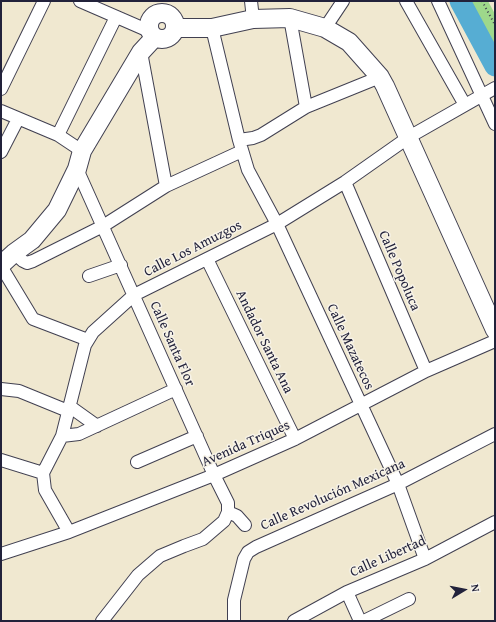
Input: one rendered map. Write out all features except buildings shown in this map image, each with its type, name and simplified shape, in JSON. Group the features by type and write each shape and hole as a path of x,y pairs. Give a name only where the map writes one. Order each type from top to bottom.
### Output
{"street":[{"path":"1,89 44,1"},
{"path":"5,261 32,240 57,210 77,169 82,151 151,34 148,25 150,19 160,7 165,13 171,16 174,21 175,28 170,37 165,40 159,40 151,34 80,1"},
{"path":"325,28 343,1"},
{"path":"406,1 465,105"},
{"path":"438,1 495,124"},
{"path":"175,28 212,28 252,10 290,18 325,28 350,42 380,77 495,330"},
{"path":"58,136 116,17"},
{"path":"290,18 306,107"},
{"name":"Calle Mazatecos","path":"212,28 248,170 277,224 398,484 425,559"},
{"path":"141,52 166,186"},
{"path":"5,261 27,263 33,261 103,226 166,186 261,135 306,107 380,77"},
{"name":"Calle Los Amuzgos","path":"43,473 62,436 85,345 93,332 134,295 277,224 345,182 408,136 495,88"},
{"path":"1,111 58,136 82,151"},
{"path":"1,152 18,119"},
{"name":"Calle Santa Flor","path":"77,169 214,475 228,503 228,512"},
{"name":"Calle Popoluca","path":"345,182 426,371"},
{"name":"Andador Santa Ana","path":"207,259 295,439"},
{"path":"5,261 33,319 88,340"},
{"path":"89,276 121,265"},
{"name":"Avenida Triques","path":"1,554 69,532 214,475 295,439 426,371 495,341"},
{"path":"1,389 19,391 68,408 97,426"},
{"path":"62,436 78,434 176,389"},
{"name":"Calle Revolución Mexicana","path":"234,621 234,600 244,559 248,552 256,547 398,484 495,434"},
{"path":"137,462 197,436"},
{"path":"1,460 43,473 45,490 69,532"},
{"path":"102,621 138,575 160,556 203,539 224,522 228,512 237,516 245,525"},
{"name":"Calle Libertad","path":"296,620 347,592 425,559 495,522"},
{"path":"347,592 360,621"},
{"path":"364,621 409,599"}],"path":[{"path":"482,1 495,25"}],"green space":[{"path":"470,1 488,1 495,14 495,55"}],"waterway":[{"path":"460,1 495,66"}]}
